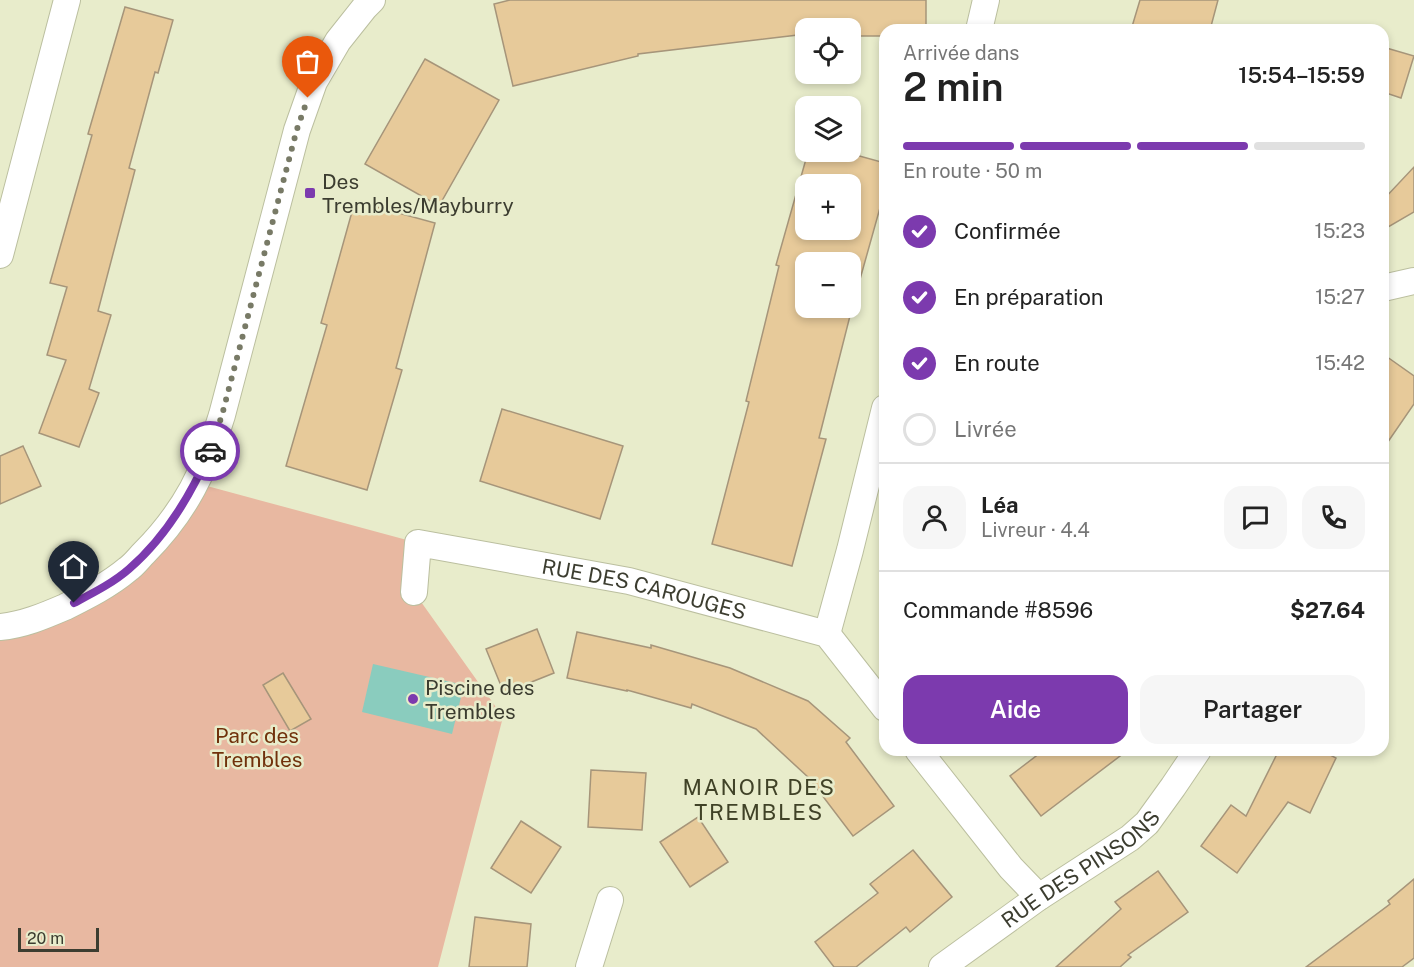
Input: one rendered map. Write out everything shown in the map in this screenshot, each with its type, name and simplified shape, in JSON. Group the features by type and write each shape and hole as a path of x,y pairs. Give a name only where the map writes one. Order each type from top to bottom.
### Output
{"street":[{"path":"0,255 3,229 67,0"},
{"path":"0,627 41,618 105,586 129,569 143,555 182,507 212,447 222,415 297,129 314,82 338,41 372,0"},
{"path":"980,24 986,0"},
{"path":"1389,287 1414,281"},
{"path":"879,432 827,634 879,700"},
{"name":"RUE DES CAROUGES","path":"414,592 418,543 629,581 827,634"},
{"path":"923,756 1011,868 1039,897"},
{"name":"RUE DES PINSONS","path":"942,967 1039,897 1130,838 1147,823 1194,756"},
{"path":"589,967 610,900"}],"green space":[{"name":"Parc des Trembles","path":"196,483 418,543 414,592 503,717 438,967 0,967 0,627 105,586"}],"water":[{"name":"Piscine des Trembles","path":"373,664 464,685 452,734 362,712"}],"building":[{"path":"510,0 926,0 926,24 879,24 879,36 861,36 861,18 795,18 795,35 638,54 638,56 513,86 494,4"},
{"path":"1140,0 1218,0 1212,24 1133,24"},
{"path":"125,7 173,20 158,73 155,72 129,168 135,170 98,311 111,315 89,389 99,393 79,447 39,433 66,360 47,355 67,287 50,283 92,135 88,134"},
{"path":"1389,49 1414,56 1401,98 1389,94"},
{"path":"425,59 499,100 439,206 365,164"},
{"path":"861,156 879,161 879,211 861,276 861,252 795,252 795,318 849,318 819,438 826,439 792,566 712,544 749,402 746,401 779,266 776,265 795,198 795,240 861,240 861,174 802,174 805,162 861,162"},
{"path":"1414,167 1414,212 1389,227 1389,194"},
{"path":"355,201 435,223 396,368 402,370 367,490 286,466 327,325 321,323"},
{"path":"1389,358 1414,376 1414,404 1389,440"},
{"path":"502,409 623,446 600,519 480,481"},
{"path":"23,446 41,486 0,504 0,456"},
{"path":"537,629 554,673 504,693 486,649"},
{"path":"577,632 651,648 651,645 730,668 808,701 850,738 846,742 894,806 853,836 809,778 756,729 692,704 691,708 627,690 567,678"},
{"path":"283,673 311,719 290,731 263,685"},
{"path":"1036,756 1120,756 1041,816 1010,776"},
{"path":"1276,756 1332,756 1336,758 1310,813 1288,802 1237,873 1201,846 1231,805 1246,816"},
{"path":"591,770 646,773 642,830 588,827"},
{"path":"698,817 728,862 690,887 660,842"},
{"path":"521,821 561,847 531,893 491,868"},
{"path":"913,850 952,897 910,932 906,927 856,967 834,967 815,942 878,893 870,884"},
{"path":"1158,871 1188,912 1128,955 1131,957 1120,967 1056,967 1121,909 1115,902"},
{"path":"1414,879 1414,958 1402,967 1306,967 1390,904 1388,901"},
{"path":"475,917 531,924 527,967 469,967"}],"way so far":[{"path":"210,451 222,415 297,129 308,98"}],"place":[{"name":"Des Trembles/Mayburry","path":"310,193"},
{"name":"Piscine des Trembles","path":"413,699"}],"district":[{"name":"MANOIR DES TREMBLES","path":"759,800"}],"route":[{"path":"74,603 105,586 129,569 156,541 177,516 196,483 210,451"}]}
